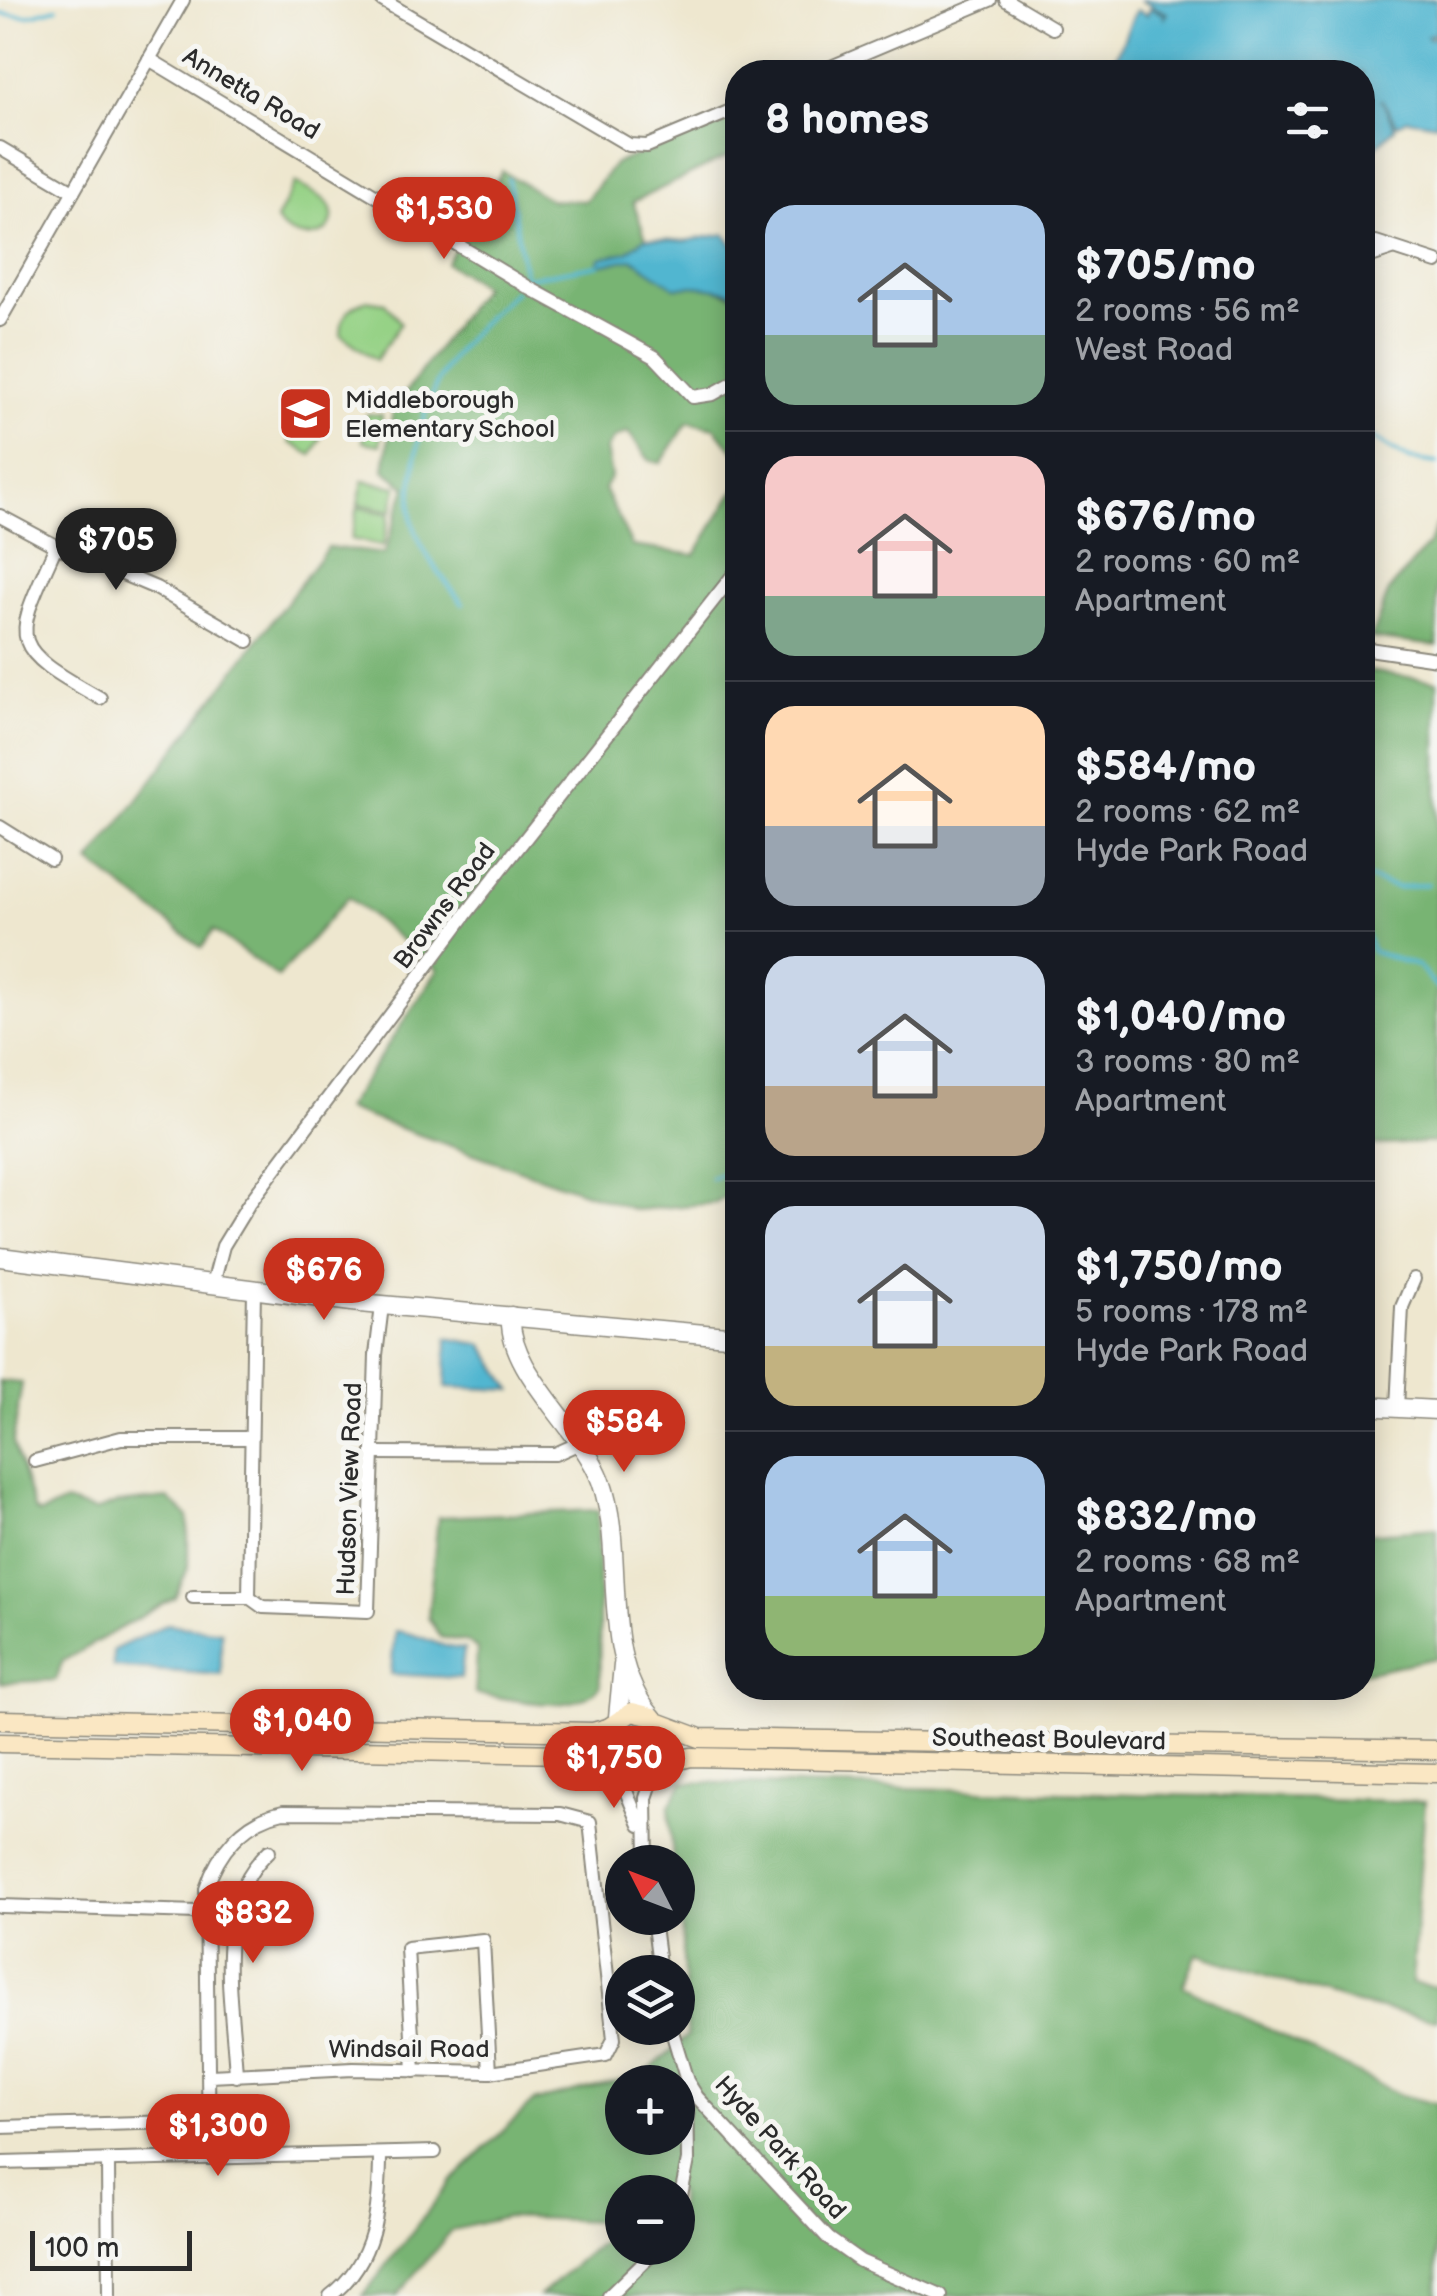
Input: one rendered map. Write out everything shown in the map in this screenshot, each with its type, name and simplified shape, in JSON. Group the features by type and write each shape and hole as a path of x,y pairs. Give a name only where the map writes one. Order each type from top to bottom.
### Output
{"main road":[{"path":"0,1720 592,1732 632,1712 654,1719 666,1733 658,1768 642,1777 617,1772 598,1760 565,1754 0,1744"},
{"name":"Southeast Boulevard","path":"654,1719 700,1738 1437,1750"},
{"path":"613,1723 604,1755 617,1772"},
{"name":"Southeast Boulevard","path":"658,1768 691,1757 1437,1773"}],"street":[{"path":"0,320 183,0"},
{"path":"382,0 628,145 648,146 725,113"},
{"path":"848,60 990,0"},
{"path":"1006,0 1053,28"},
{"name":"Annetta Road","path":"148,58 531,290 655,357 693,397 714,394 725,388"},
{"path":"0,148 73,191"},
{"path":"1375,242 1437,262"},
{"path":"1375,254 1392,249"},
{"path":"0,516 56,546 132,576 248,641"},
{"path":"56,546 24,620 24,641 36,661 100,698"},
{"name":"Browns Road","path":"213,1284 223,1246 248,1204 473,905 725,585"},
{"path":"1375,650 1437,659"},
{"path":"0,827 51,858"},
{"path":"0,1256 382,1306 725,1336"},
{"path":"1397,1408 1402,1307 1414,1279"},
{"path":"249,1597 254,1289"},
{"name":"Hudson View Road","path":"194,1597 249,1597 263,1607 368,1611 376,1453 376,1355 382,1306"},
{"path":"512,1316 516,1351 582,1442 606,1498 624,1660 640,1703 654,1719"},
{"path":"1375,1407 1437,1410"},
{"path":"35,1462 121,1438 250,1438"},
{"path":"376,1453 555,1454 582,1442"},
{"path":"613,1723 624,1660"},
{"path":"645,1845 646,1798 658,1768"},
{"path":"617,1772 643,1832"},
{"name":"Windsail Road","path":"205,1909 209,1878 221,1856 244,1830 269,1815 576,1815 590,1822 614,2039 606,2055 490,2072 414,2070 210,2076"},
{"path":"236,2076 232,1913 244,1879 269,1851"},
{"path":"0,1906 205,1909 232,1913"},
{"path":"205,1909 208,2158"},
{"path":"414,2070 407,1948 482,1940 490,2072"},
{"name":"Hyde Park Road","path":"695,2091 720,2124 829,2240 860,2261 942,2296"},
{"path":"0,2127 210,2121"},
{"path":"0,2164 435,2152"},
{"path":"330,2296 348,2281 372,2240 380,2196 380,2154"},
{"path":"108,2162 109,2296"},
{"path":"609,2296 641,2265"}],"green space":[{"path":"725,122 725,158 633,202 655,264 725,292 725,440 715,428 688,422 661,463 649,460 628,432 614,438 606,449 611,476 604,489 632,546 695,555 725,506 725,1197 716,1203 635,1210 345,1109 438,970 348,897 278,977 213,930 202,948 90,862 328,547 384,554 406,487 384,470 393,410 483,286 446,263 502,171 551,200 585,201 615,163"},
{"path":"295,183 330,207 330,226 324,232 305,237 285,229 276,220"},
{"path":"366,300 385,303 401,323 376,360 341,335 347,313"},
{"path":"367,414 382,415 380,445 363,442"},
{"path":"299,425 321,438 312,455 289,442"},
{"path":"363,481 397,487 392,511 358,504"},
{"path":"358,507 390,514 383,546 351,539"},
{"path":"1437,524 1437,646 1375,638 1375,628 1389,591 1429,543"},
{"path":"1375,672 1437,681 1437,1142 1375,1145"},
{"path":"0,1381 22,1383 13,1442 34,1510 40,1514 65,1502 95,1511 117,1503 168,1498 188,1516 188,1568 175,1597 63,1661 55,1680 0,1683"},
{"path":"598,1510 600,1686 588,1696 558,1704 475,1694 477,1649 468,1642 440,1637 428,1617 438,1517"},
{"path":"1437,1528 1437,1658 1375,1671 1375,1533"},
{"path":"683,1782 1425,1802 1412,1983 1437,1987 1437,2020 1356,2004 1197,1954 1183,1986 1400,2095 1437,2104 1437,2296 539,2296 605,2240 605,2265 695,2265 695,2175 605,2175 605,2221 506,2217 452,2230 397,2296 363,2296 450,2182 533,2102 605,2084 605,2155 695,2155 695,2065 655,2065 677,2045 695,2045 695,1955 683,1955 682,1935 695,1935 695,1845 672,1845 669,1807"}],"water":[{"path":"1140,0 1437,0 1437,32 1427,36 1429,39 1437,35 1437,124 1407,119 1397,125 1381,99 1395,128 1375,148 1375,60 1113,60 1136,10 1147,15 1150,8 1164,14 1164,20 1167,13"},
{"path":"725,234 725,291 697,286 676,288 633,259 598,265 600,258 627,252 645,238 685,241"},
{"path":"447,1338 483,1345 512,1390 446,1387"},
{"path":"167,1624 221,1631 221,1675 113,1667 113,1650"},
{"path":"395,1631 464,1649 461,1678 391,1674"}],"waterway":[{"path":"0,14 27,16 57,8"},
{"path":"508,179 525,278 599,265"},
{"path":"463,604 428,557 414,526 411,511 419,436 446,367 475,330 515,291"},
{"path":"1375,439 1409,459 1437,463"},
{"path":"1375,880 1398,888 1428,884"},
{"path":"1375,953 1418,966 1437,988"},
{"path":"711,1178 725,1173"}],"place":[{"name":"Middleborough Elementary School","path":"306,414"}]}
